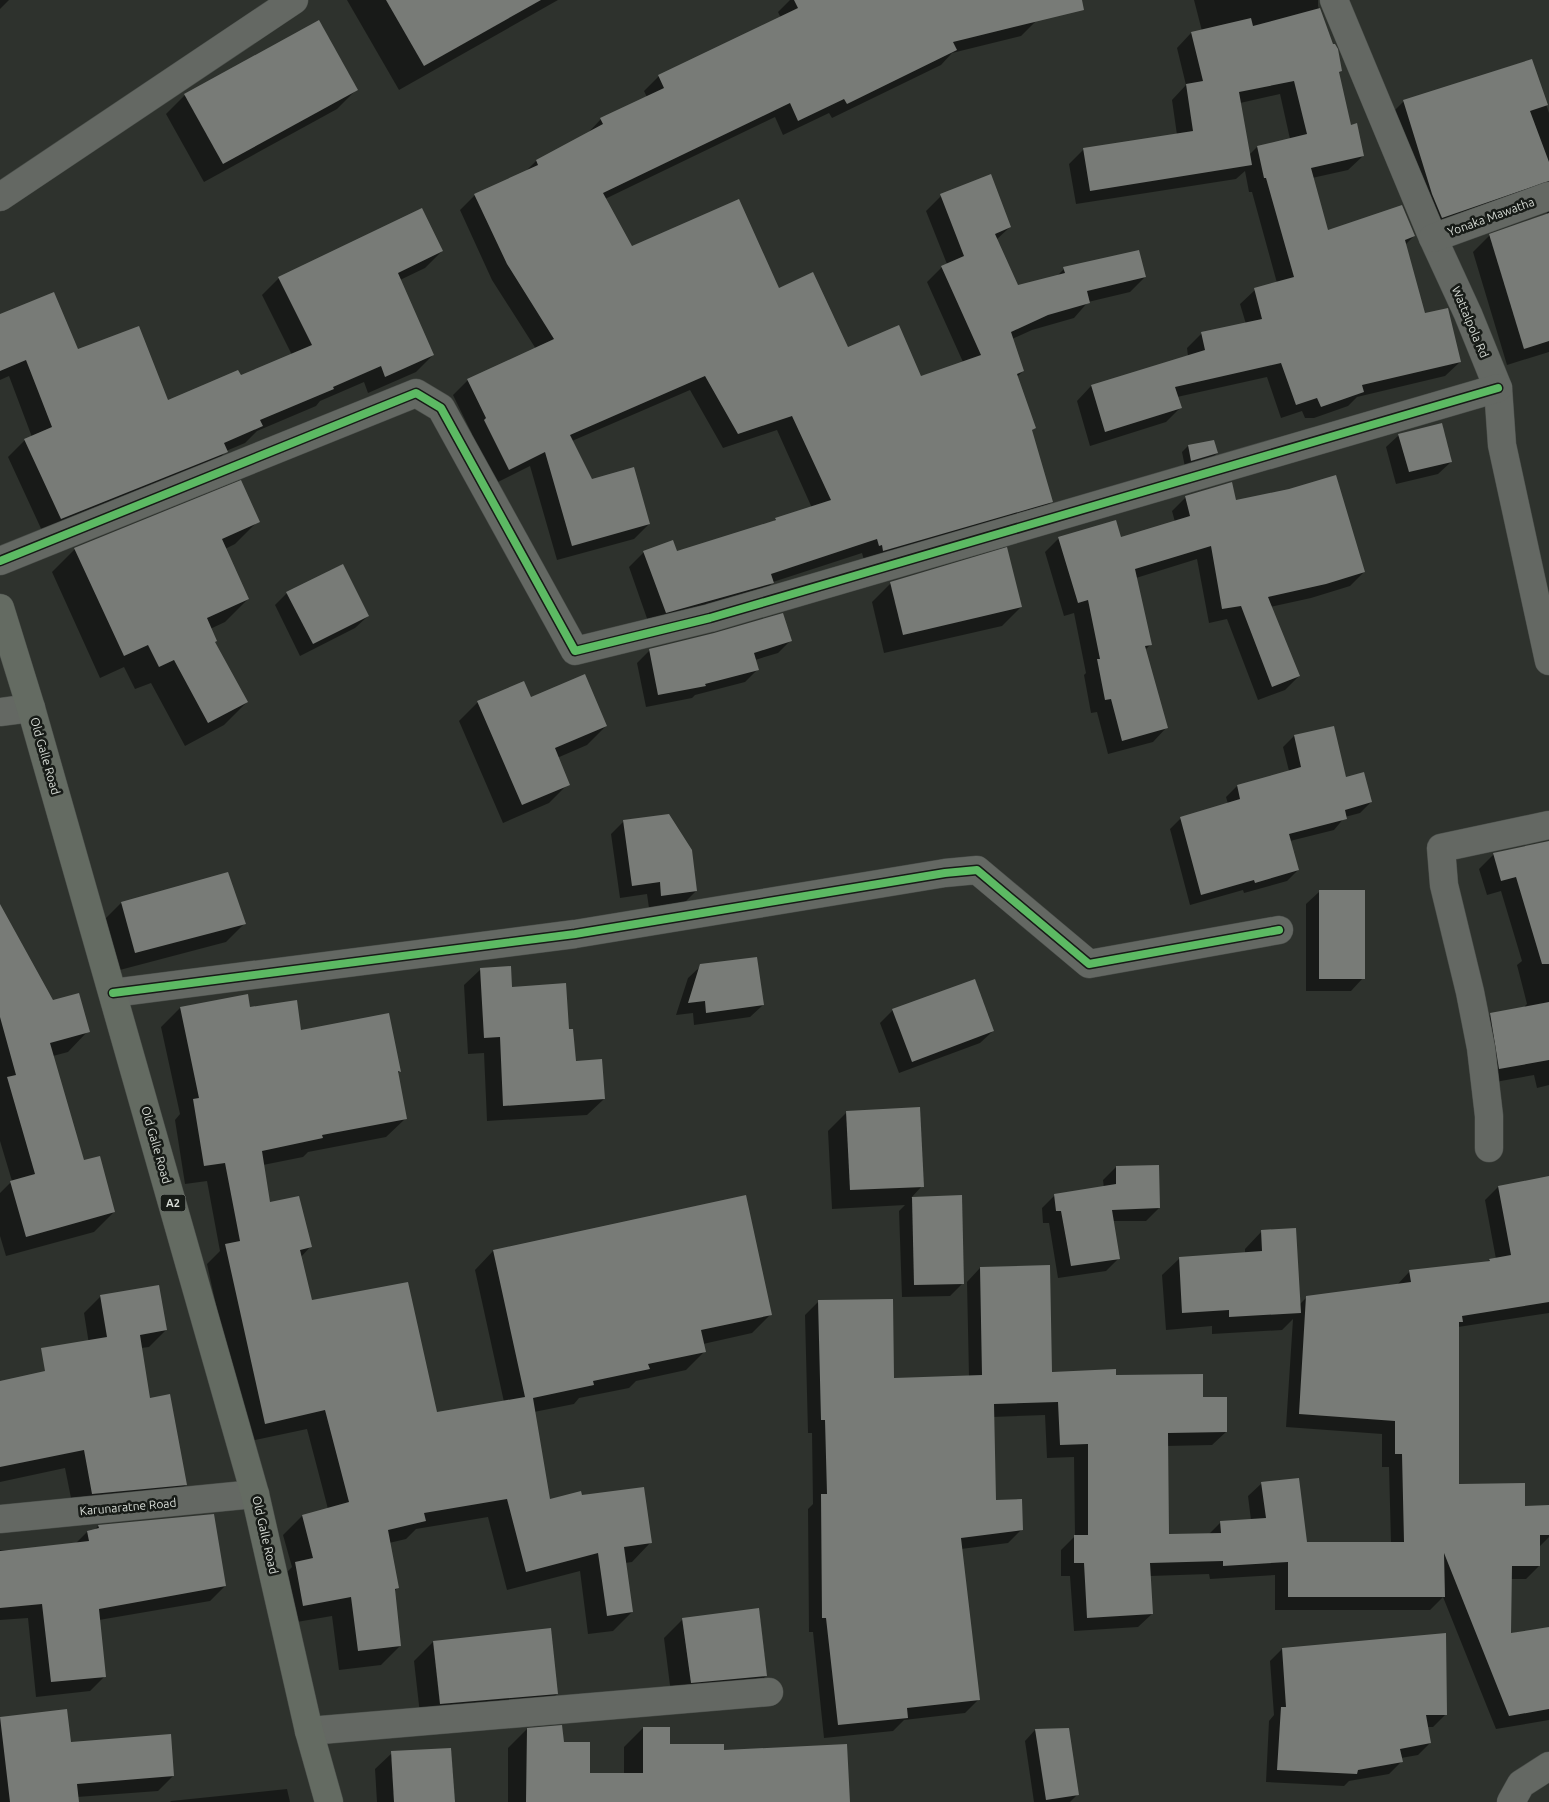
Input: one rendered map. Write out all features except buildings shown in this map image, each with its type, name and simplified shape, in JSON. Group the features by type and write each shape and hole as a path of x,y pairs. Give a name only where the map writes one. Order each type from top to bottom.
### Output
{"highway":[{"name":"Old Galle Road","path":"0,608 31,708 255,1494 309,1731 329,1802"}],"street":[{"path":"0,197 294,0"},
{"name":"Wattalpola Rd","path":"1334,0 1432,238 1468,314 1498,388 1502,445 1549,660"},
{"name":"Yonaka Mawatha","path":"1432,238 1549,196"},
{"path":"0,561 416,393 441,408 575,651 710,618 1498,388"},
{"path":"0,712 31,708"},
{"path":"1489,1148 1489,1116 1482,1048 1444,885 1441,848 1549,825"},
{"path":"113,993 575,934 945,872 977,870 1089,964 1279,930"},
{"name":"Karunaratne Road","path":"0,1519 255,1494"},
{"path":"309,1731 769,1692"},
{"path":"1511,1802 1521,1784 1549,1766"}],"cycle path":[{"path":"0,561 416,393 441,408 575,651 710,618 1498,388"},
{"path":"113,993 575,934 945,873 977,870 1089,964 1279,930"}]}
